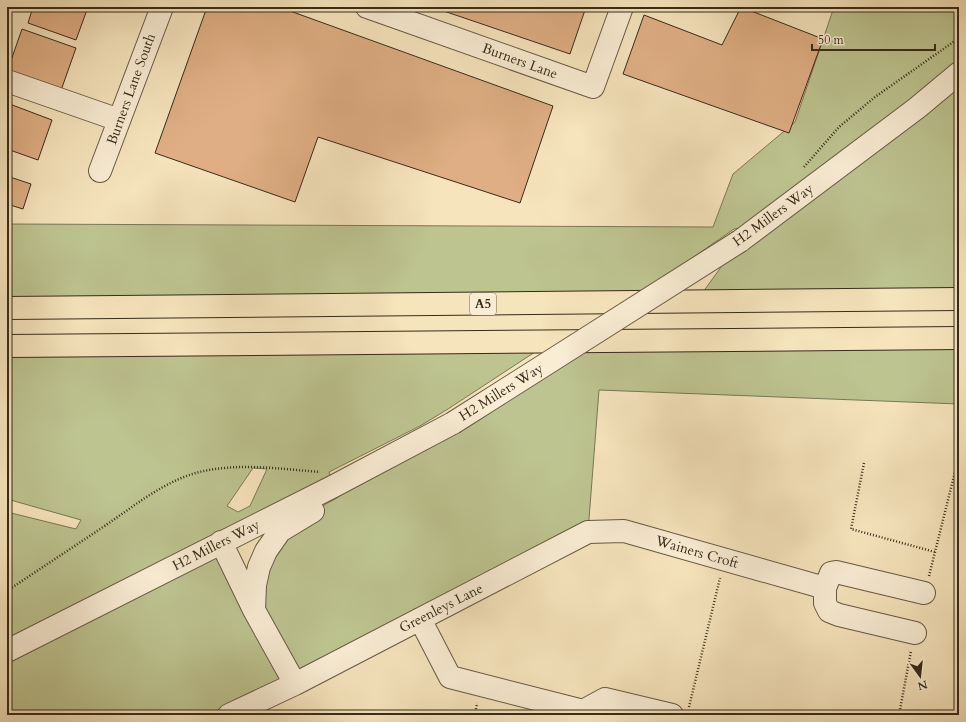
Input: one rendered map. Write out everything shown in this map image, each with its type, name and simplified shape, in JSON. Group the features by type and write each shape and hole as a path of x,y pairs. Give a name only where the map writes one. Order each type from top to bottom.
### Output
{"highway":[{"name":"A5","path":"7,308 959,299"},
{"path":"7,346 959,338"}],"street":[{"name":"Burners Lane South","path":"100,171 162,7"},
{"name":"Burners Lane","path":"367,7 593,87 622,7"},
{"name":"H2 Millers Way","path":"7,651 380,462 453,423 740,240 917,108 959,73"},
{"path":"7,81 120,120"},
{"path":"254,610 255,585 259,567 266,551 280,531 337,498 380,462"},
{"name":"Wainers Croft","path":"588,532 624,532 815,586"},
{"name":"Greenleys Lane","path":"229,715 296,684 420,618 588,532"},
{"path":"221,542 254,610 296,684"},
{"path":"915,633 839,615 829,610 815,586 831,573 836,572 924,593"},
{"path":"420,618 450,677 583,711 605,699 680,711"}],"path":[{"path":"800,172 839,127 880,93 959,38"},
{"path":"864,463 851,529 935,552"},
{"path":"7,591 138,502 186,476 204,471 236,467 322,472"},
{"path":"924,593 956,468"},
{"path":"680,711 724,560"},
{"path":"899,715 915,633"}],"green space":[{"path":"834,7 959,7 959,299 703,292 740,241 763,224 734,229 629,302 7,303 7,224 713,227 733,174 795,122"},
{"path":"959,338 959,404 599,390 588,532 229,715 7,715 7,512 76,529 81,520 7,499 7,348 535,352 420,426 329,472 334,486 221,542 255,585 300,518 337,498 380,462 602,341","holes":["253,468 267,469 250,506 238,512 227,506"]}],"building":[{"path":"33,7 88,7 76,40 28,23"},
{"path":"207,7 279,7 553,106 520,203 318,137 295,202 155,153"},
{"path":"432,7 586,7 570,54"},
{"path":"741,7 823,39 789,133 623,74 644,15 722,45"},
{"path":"22,29 76,48 59,96 7,72"},
{"path":"7,103 52,120 38,160 7,149"},
{"path":"7,176 31,184 23,209 7,204"}]}
